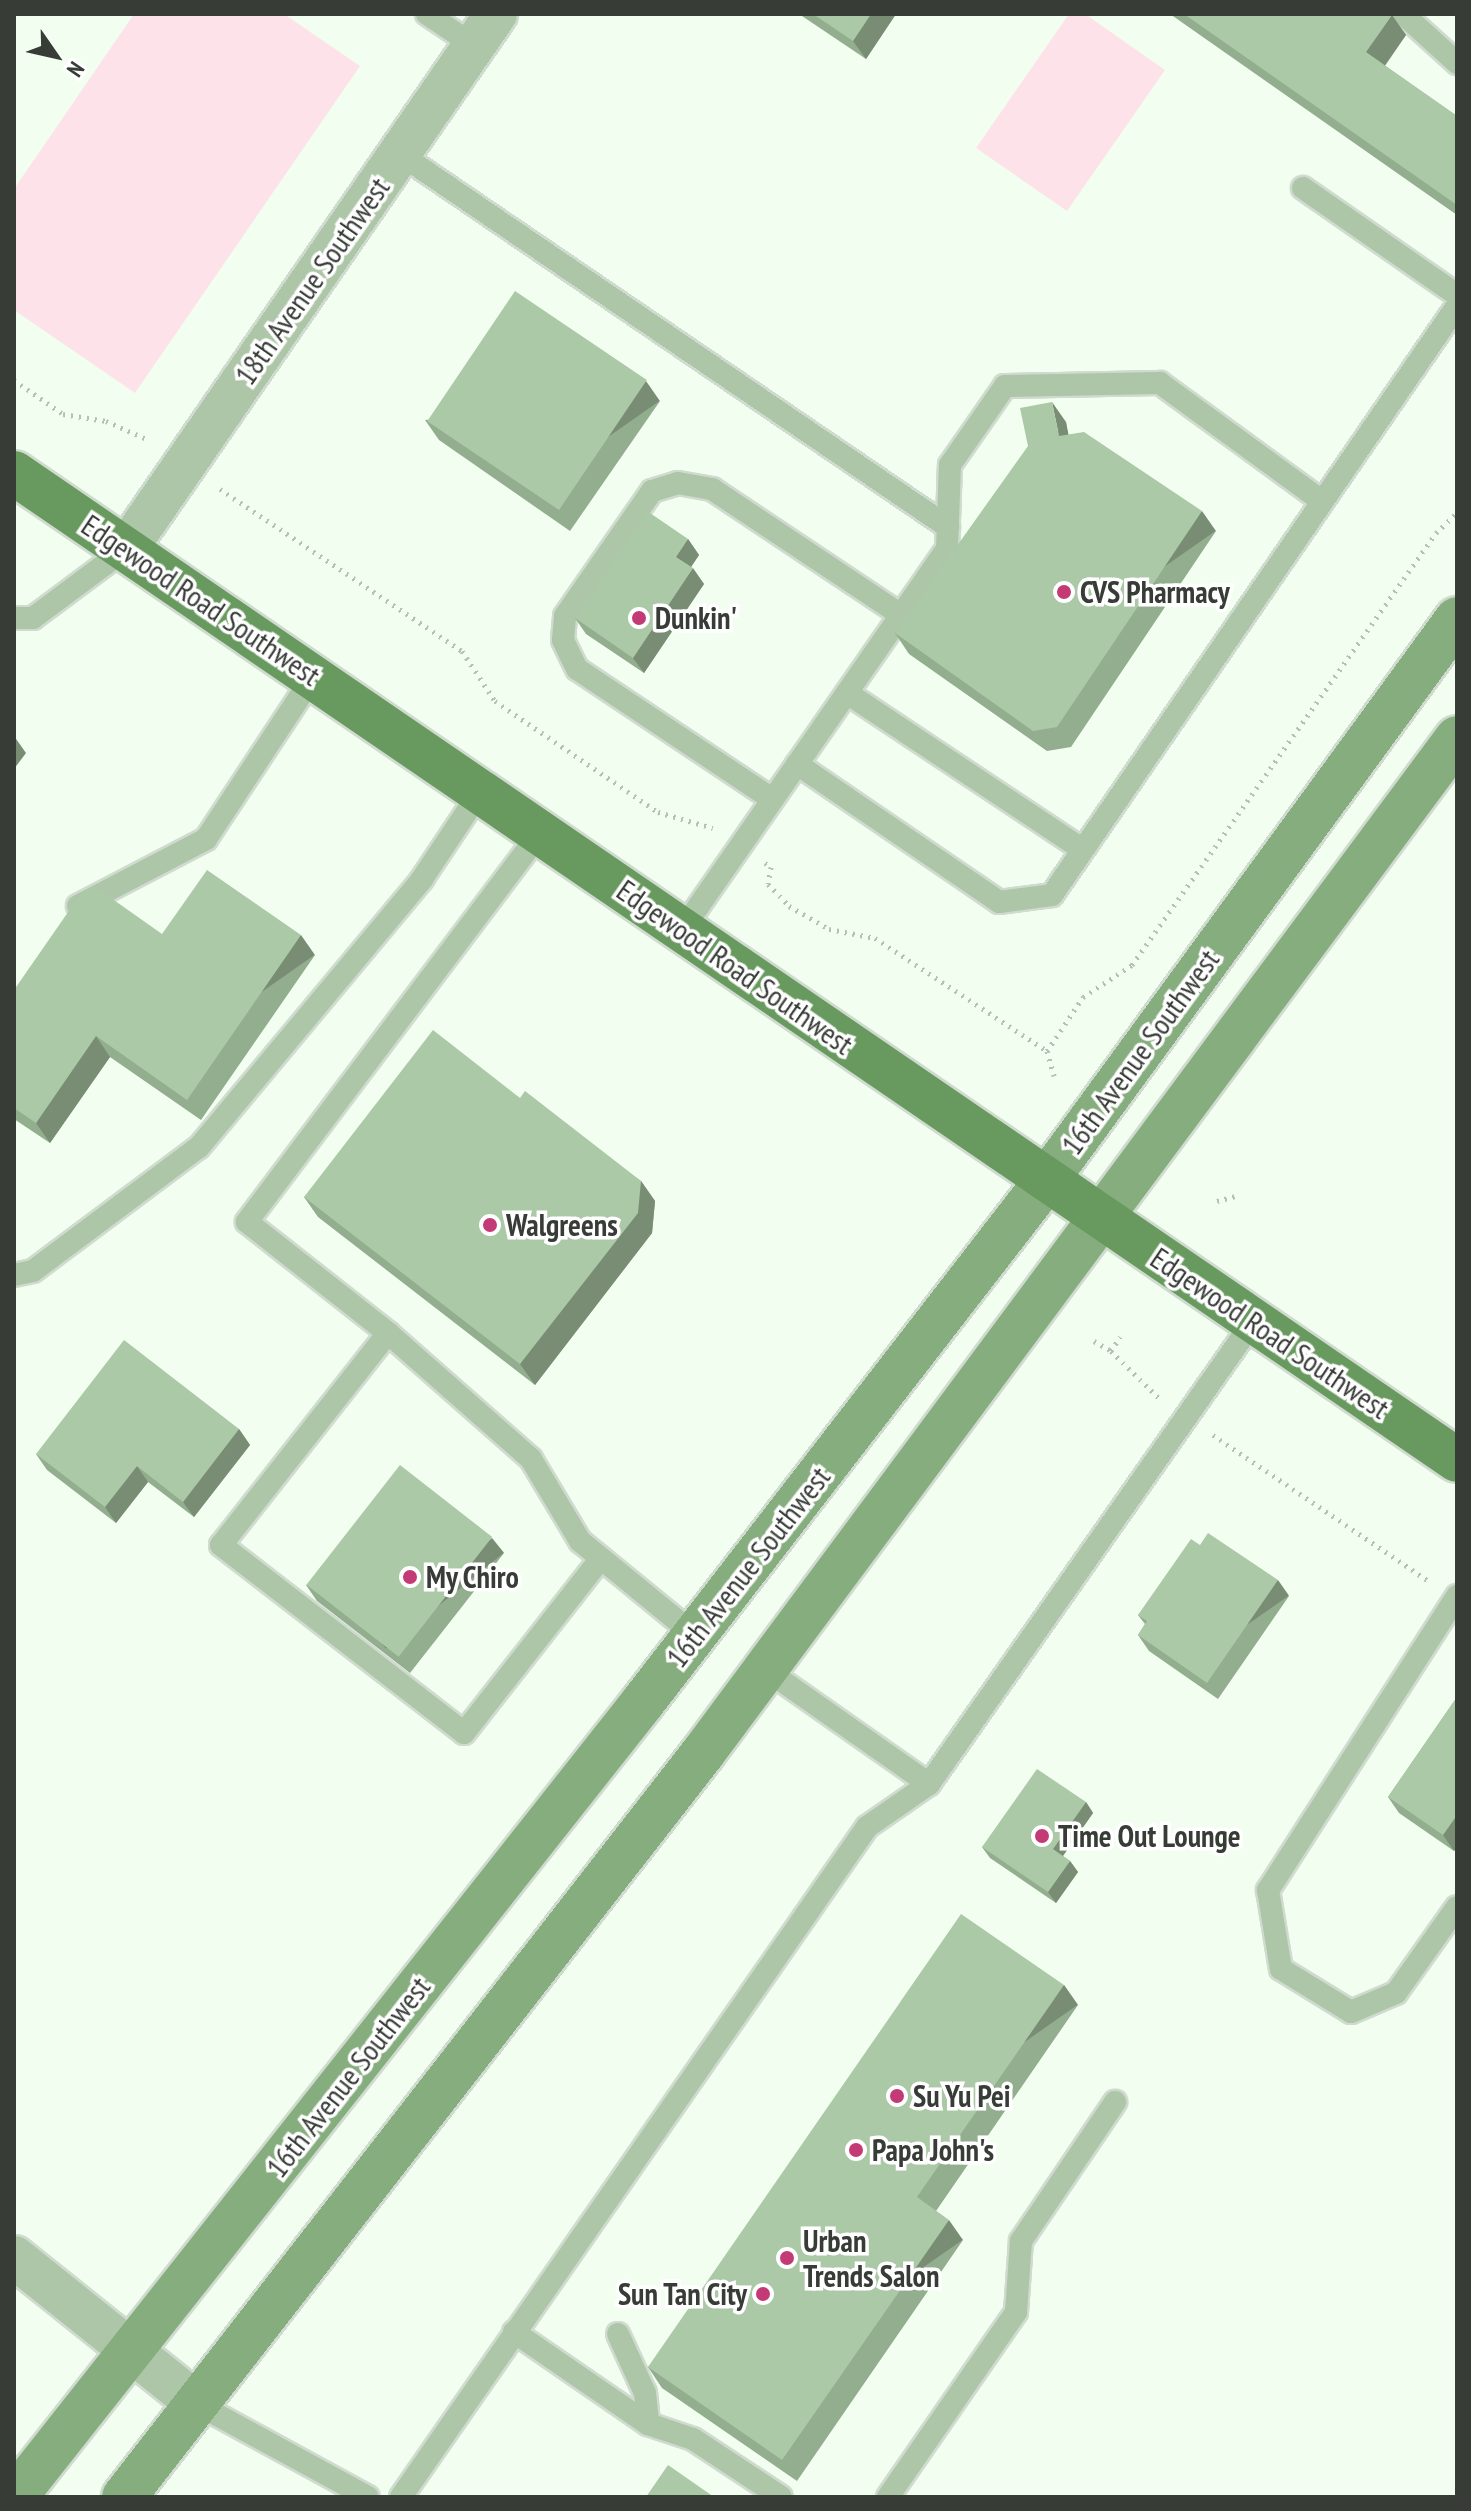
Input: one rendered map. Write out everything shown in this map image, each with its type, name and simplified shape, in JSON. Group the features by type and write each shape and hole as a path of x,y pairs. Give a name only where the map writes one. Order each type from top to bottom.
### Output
{"main road":[{"name":"Edgewood Road Southwest","path":"14,473 1457,1460"},
{"name":"16th Avenue Southwest","path":"15,2497 695,1635 1046,1181 1457,619"},
{"path":"124,2497 199,2405 766,1670 1457,738"}],"street":[{"name":"18th Avenue Southwest","path":"127,548 486,30"},
{"path":"14,2257 199,2405"}],"lane":[{"path":"427,14 486,30"},
{"path":"1403,14 1457,63"},
{"path":"400,154 948,527"},
{"path":"1303,188 1457,295"},
{"path":"797,764 999,902 1052,895 1457,306"},
{"path":"682,930 947,549 950,465 1005,386 1160,383 1322,501"},
{"path":"772,799 577,669 563,640 565,616 652,491 678,483 712,489 901,615"},
{"path":"14,618 33,618 127,548"},
{"path":"64,922 73,909 110,885 206,839 313,677"},
{"path":"847,693 1083,850"},
{"path":"14,1275 33,1271 199,1147 422,879 480,792"},
{"path":"540,833 247,1222 388,1333 531,1459 580,1541 695,1635"},
{"path":"401,2497 867,1827 929,1784 1253,1322"},
{"path":"388,1333 221,1545 464,1733 601,1558"},
{"path":"1457,1597 1268,1890 1281,1969 1351,2012 1396,1993 1457,1907"},
{"path":"766,1670 929,1784"},
{"path":"888,2497 1016,2312 1021,2241 1115,2102"},
{"path":"514,2332 648,2424 693,2439 781,2497"},
{"path":"618,2334 645,2393 648,2424"},
{"path":"199,2405 368,2497"}],"path":[{"path":"1047,1051 1054,1076"},
{"path":"1217,1201 1239,1195"},
{"path":"1111,1351 1120,1337"},
{"path":"1094,1341 1111,1351 1158,1398 1457,1597"}],"shaded area":[{"path":"134,14 284,14 360,66 135,393 14,310 14,189"},
{"path":"1069,14 1085,14 1165,70 1067,211 976,148"}],"building":[{"path":"813,14 871,14 853,41"},
{"path":"1184,14 1392,15 1366,52 1457,116 1457,205"},
{"path":"515,291 647,380 559,510 427,421"},
{"name":"CVS Pharmacy","path":"1052,402 1059,436 1084,432 1202,511 1057,727 1033,731 895,633 1028,446 1020,408"},
{"name":"Dunkin'","path":"647,511 688,539 676,557 693,568 633,658 575,618"},
{"path":"207,870 301,935 187,1100 96,1036 36,1123 14,1108 14,990 82,892 94,886 162,934"},
{"name":"Walgreens","path":"433,1030 520,1098 525,1091 641,1181 638,1213 520,1364 304,1197"},
{"path":"124,1340 239,1429 183,1502 137,1466 105,1507 36,1454"},
{"name":"My Chiro","path":"400,1465 492,1537 399,1657 306,1585"},
{"path":"1208,1533 1278,1580 1207,1683 1138,1635 1147,1621 1138,1615 1191,1539 1200,1545"},
{"path":"1457,1697 1457,1815 1443,1835 1388,1797"},
{"name":"Time Out Lounge","path":"1037,1769 1086,1802 1053,1849 1070,1861 1048,1892 982,1847"},
{"path":"961,1914 1064,1985 917,2197 949,2220 782,2460 648,2367"},
{"path":"668,2465 714,2497 646,2497"}],"place":[{"name":"CVS Pharmacy","path":"1064,592"},
{"name":"Dunkin'","path":"639,618"},
{"name":"Walgreens","path":"490,1225"},
{"name":"My Chiro","path":"410,1577"},
{"name":"Time Out Lounge","path":"1042,1836"},
{"name":"Su Yu Pei","path":"897,2096"},
{"name":"Papa John's","path":"856,2150"},
{"name":"Urban Trends Salon","path":"787,2258"},
{"name":"Sun Tan City","path":"763,2294"}]}
